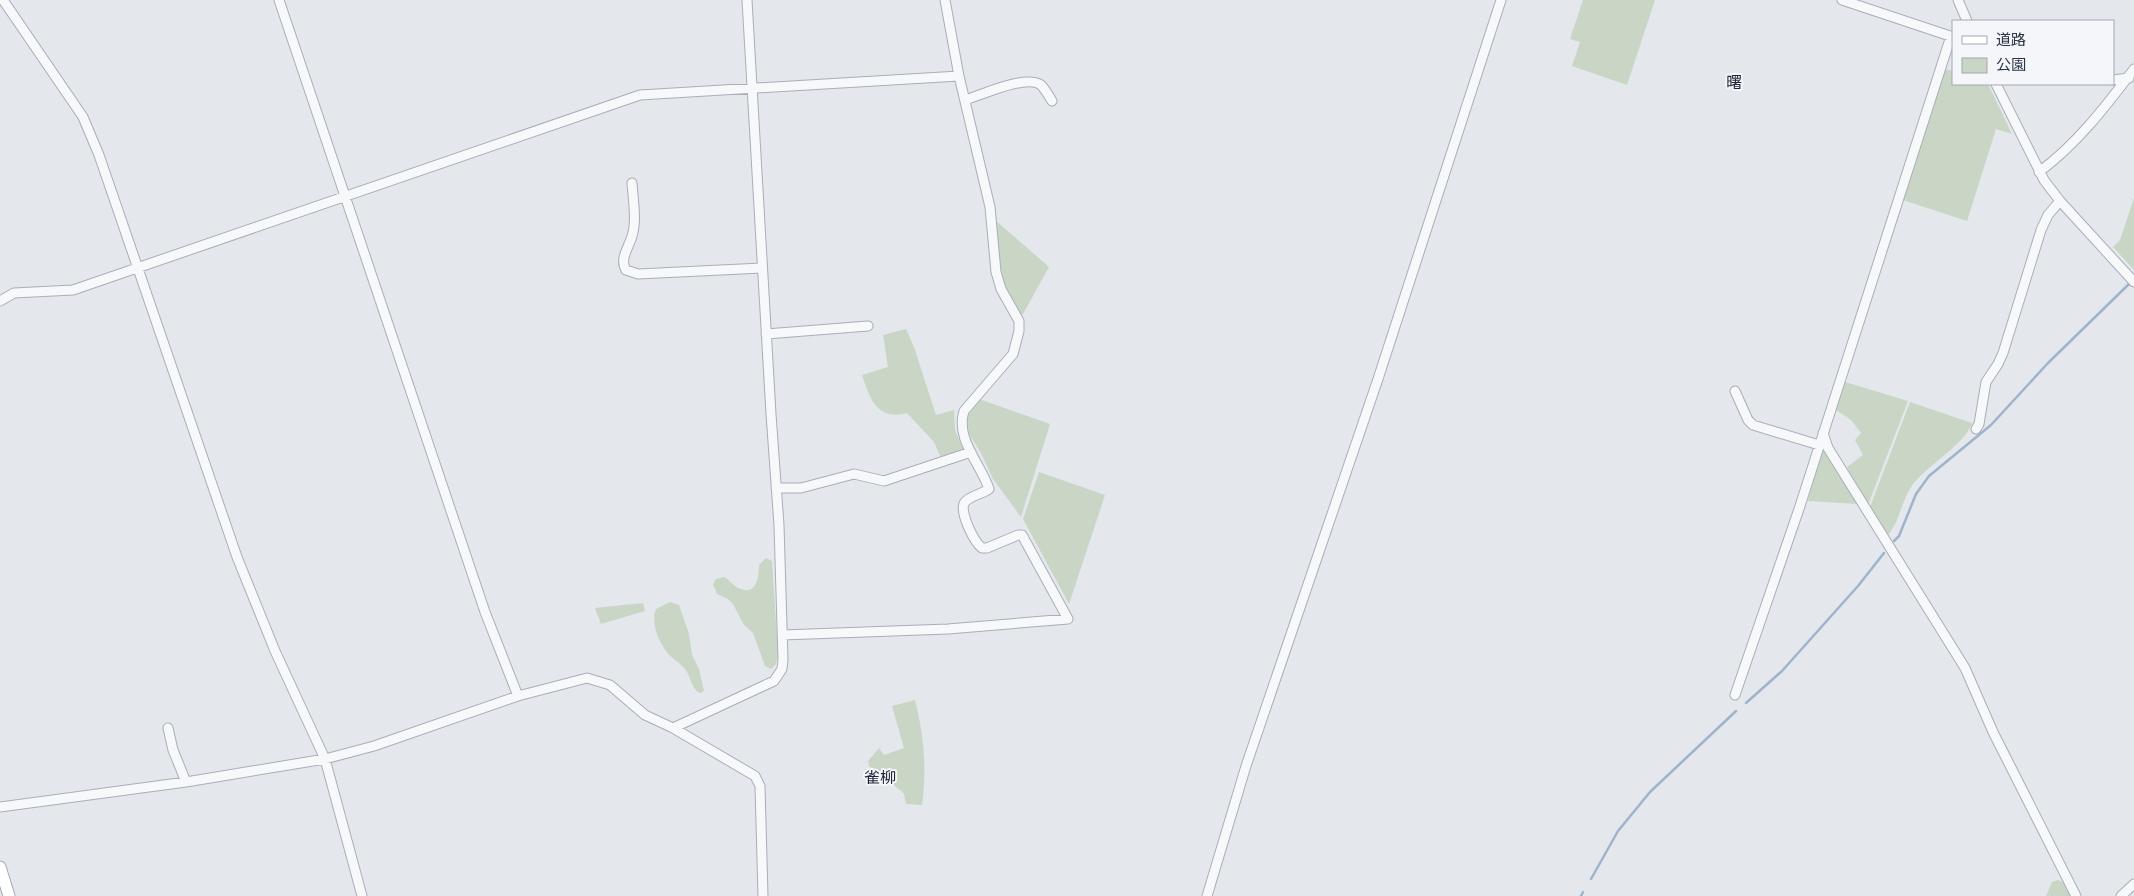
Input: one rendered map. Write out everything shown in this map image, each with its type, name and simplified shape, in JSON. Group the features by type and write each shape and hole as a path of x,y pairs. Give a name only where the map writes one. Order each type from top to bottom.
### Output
{"main road":[{"path":"0,868 9,896"}],"street":[{"path":"3,0 83,117 117,201 138,269 237,557 275,651 325,759 362,896"},
{"path":"279,0 483,604 518,696"},
{"path":"673,728 774,680 782,669 776,488 747,0"},
{"path":"782,635 948,629 1068,619 1022,535 987,548 982,548 975,540 962,510 964,504 989,489 962,433 964,411 1012,354 1019,321 1001,289 996,272 990,207 959,76 945,0"},
{"path":"1207,896 1249,757 1378,379 1501,0"},
{"path":"1735,695 1952,37 1842,0"},
{"path":"1958,0 1967,20"},
{"path":"2039,172 2052,162 2095,119 2131,78 2134,69"},
{"path":"0,301 14,293 73,290 640,95 959,76"},
{"path":"2114,80 2131,78"},
{"path":"965,100 1016,82 1026,81 1040,84 1052,101"},
{"path":"1996,85 2039,172 2060,201 2134,282"},
{"path":"632,183 634,227 624,259 623,266 626,270 638,274 762,268"},
{"path":"1976,429 1979,424 1986,382 2003,353 2042,230 2048,214 2060,201"},
{"path":"766,334 868,326"},
{"path":"1735,391 1748,420 1753,425 1819,445"},
{"path":"1823,432 1828,448 1965,668 1997,740 2076,896"},
{"path":"776,488 801,488 854,474 884,481 971,452"},
{"path":"0,807 186,782 325,759 374,746 518,696 588,678 610,685 645,715 673,728 755,776 760,786 763,896"},
{"path":"168,728 186,782"},
{"path":"2121,896 2134,884"}],"green space":[{"path":"1583,0 1655,0 1627,85 1572,66 1580,42 1570,39"},
{"path":"1945,69 1952,71 1952,85 1988,85 2012,134 1996,129 1967,221 1903,200"},
{"path":"2134,198 2134,270 2113,247 2120,240"},
{"path":"995,220 1049,267 1021,315 1014,305 1004,282"},
{"path":"906,329 914,347 936,415 954,410 955,430 964,451 941,458 934,442 907,413 897,415 882,411 876,406 868,392 862,375 888,367 883,335"},
{"path":"1845,382 1908,401 1868,505 1847,467 1863,455 1855,440 1861,433 1851,420 1836,410"},
{"path":"979,399 1050,424 1021,517 993,479 981,453 969,434 967,417"},
{"path":"1910,402 1972,423 1961,440 1917,479 1905,499 1895,525 1887,536 1870,507"},
{"path":"1827,451 1858,504 1808,501 1820,452"},
{"path":"1039,472 1105,495 1069,604 1023,519"},
{"path":"766,558 772,561 778,654 776,664 771,669 765,666 753,633 744,625 733,604 728,599 717,594 713,584 716,579 724,577 739,588 751,589 758,579 759,565"},
{"path":"670,602 679,605 689,634 692,655 699,669 704,691 701,693 694,688 684,667 666,651 657,634 654,621 656,609"},
{"path":"643,603 645,611 601,624 595,608"},
{"path":"915,700 924,752 922,805 906,804 904,794 869,766 868,761 879,748 884,755 904,748 892,706"},
{"path":"2058,880 2063,882 2071,896 2046,896 2052,882"}],"waterway":[{"path":"1894,541 1899,536 1916,494 1929,476 1991,425 2048,363 2129,284"},
{"path":"1746,703 1782,671 1858,586 1884,553"},
{"path":"1591,879 1618,831 1650,792 1736,711"},
{"path":"1581,896 1583,892"}],"district":[{"name":"曙","path":"1734,82"},
{"name":"雀柳","path":"880,777"}]}
